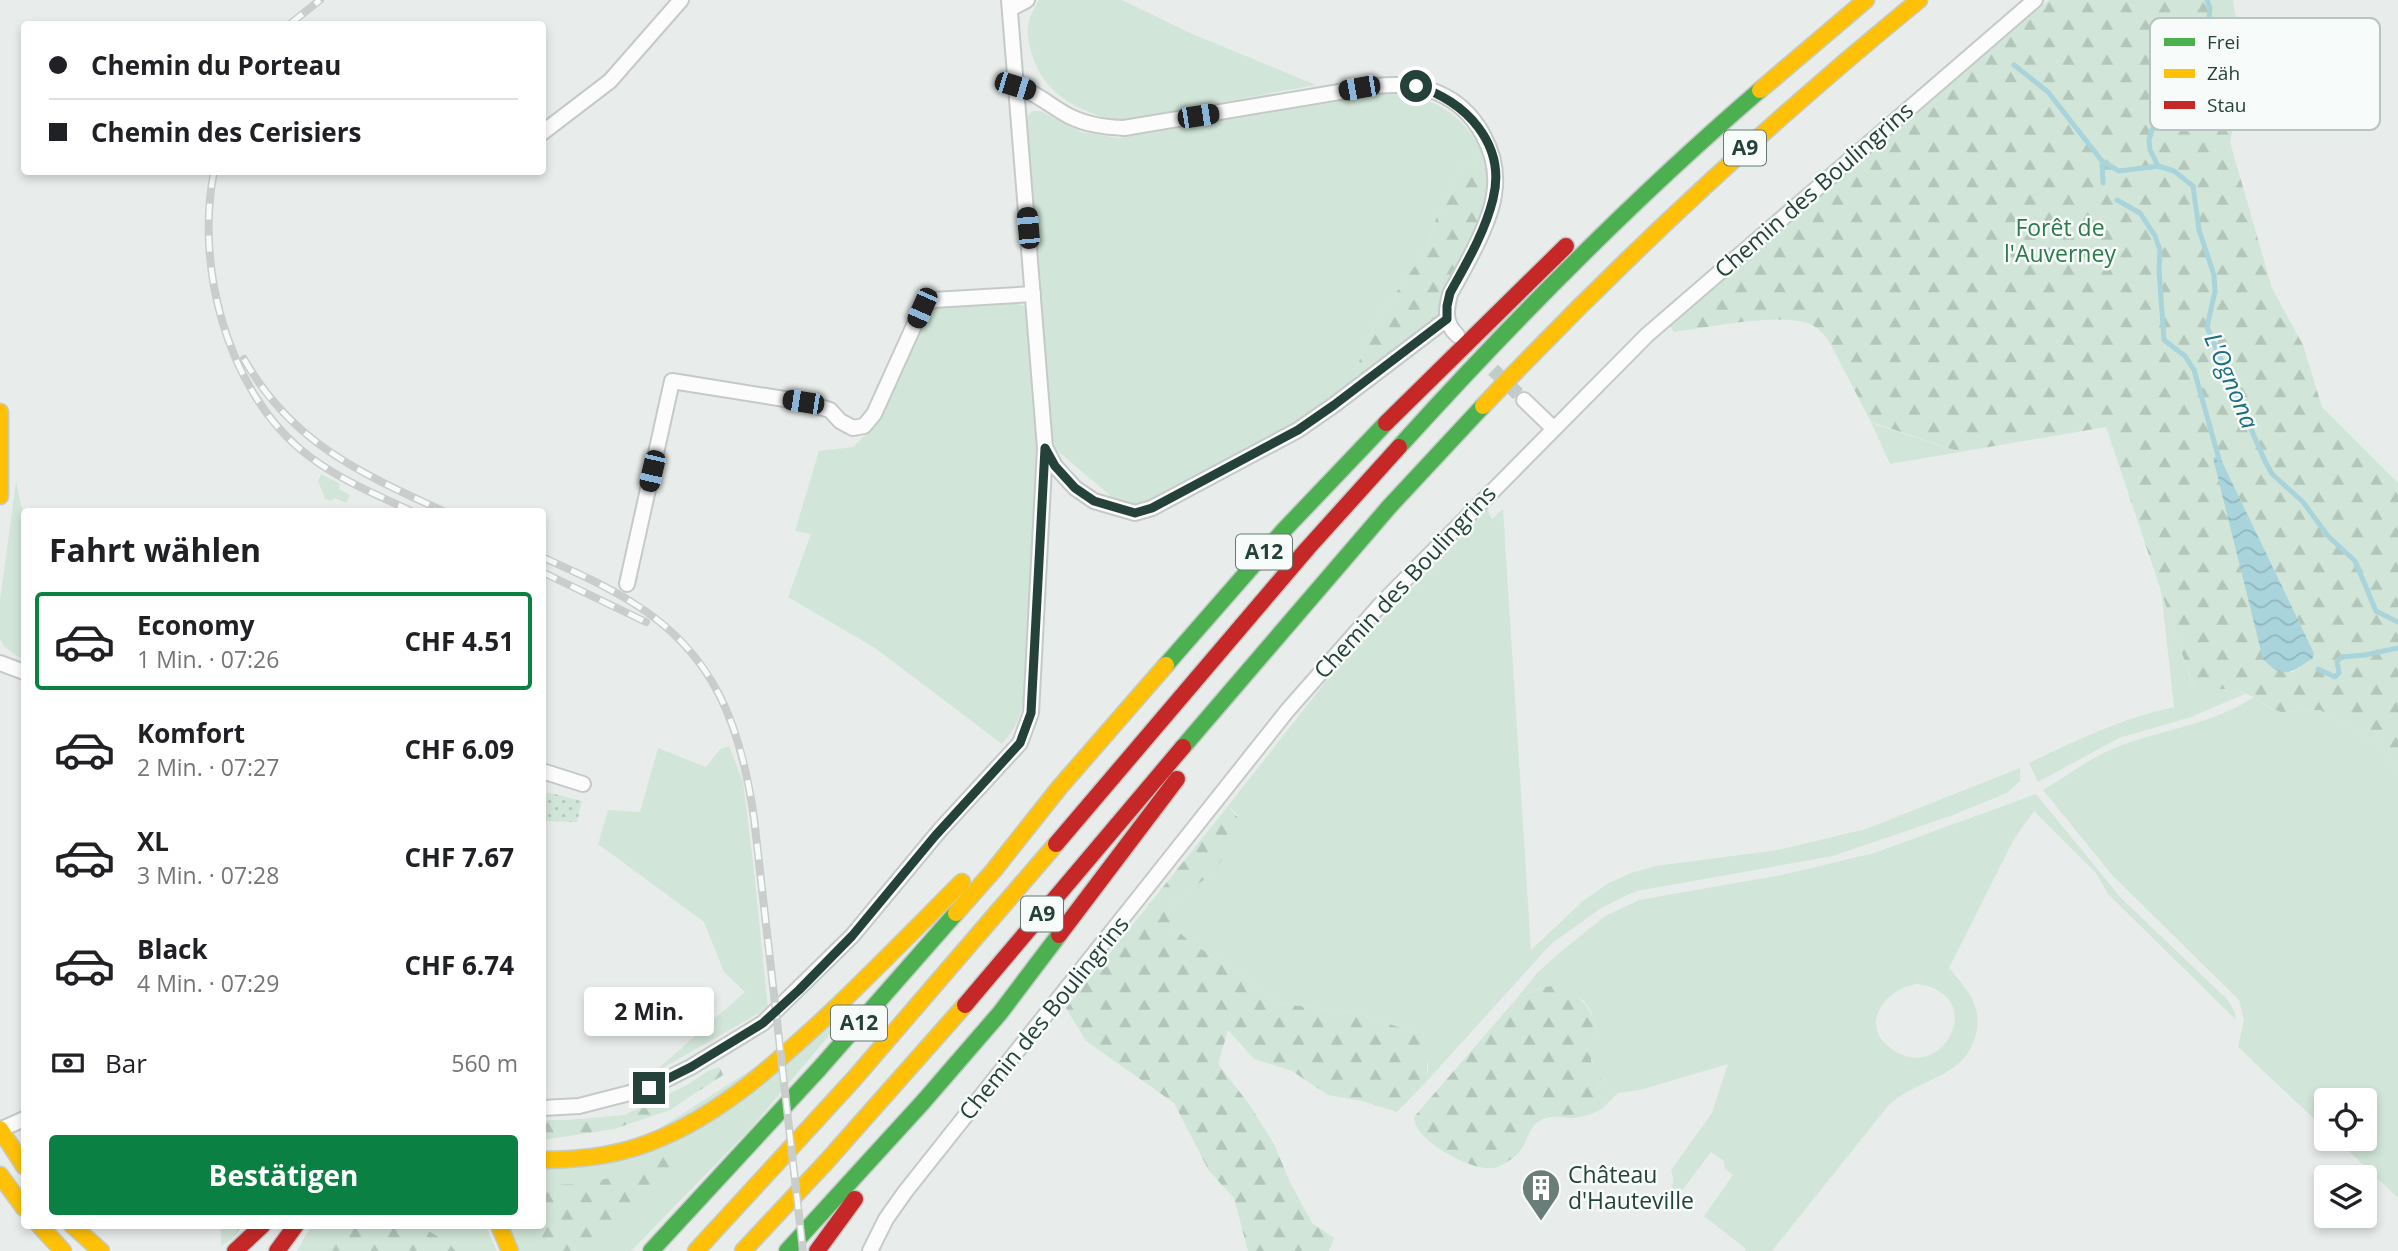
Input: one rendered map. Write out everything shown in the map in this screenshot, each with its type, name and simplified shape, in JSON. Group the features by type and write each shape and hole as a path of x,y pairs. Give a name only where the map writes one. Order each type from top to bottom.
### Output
{"main road":[{"name":"A9","path":"696,1251 896,1032 1307,550 1419,426 1553,285 1716,129 1866,0"},
{"name":"A9","path":"743,1251 910,1068 1334,571 1501,387 1647,239 1788,110 1919,0"},
{"path":"1611,204 1716,129"},
{"name":"A12","path":"651,1251 828,1059 994,870 1059,788 1228,593 1341,468 1581,232"},
{"path":"0,412 0,496"},
{"path":"817,1251 1334,571"},
{"path":"546,1160 599,1157 634,1148 667,1136 729,1099 808,1034 1059,788"},
{"path":"787,1251 1000,1013"},
{"path":"0,1130 21,1162"},
{"path":"0,1175 21,1204"},
{"path":"42,1229 63,1251"},
{"path":"77,1229 102,1251"},
{"path":"235,1251 259,1229"},
{"path":"251,1251 267,1229"},
{"path":"281,1247 293,1229"},
{"path":"501,1229 510,1251"}],"street":[{"path":"546,130 610,81 681,0"},
{"path":"546,1108 579,1106 649,1088 691,1067 763,1023 852,936 935,836 1020,743 1031,713 1045,448 1010,5 1027,0"},
{"name":"Chemin des Boulingrins","path":"870,1251 886,1219 905,1192 1287,712 1381,604 1647,335 2035,0"},
{"path":"1015,86 1039,95 1071,117 1099,127 1124,128 1391,84 1416,86 1449,99 1467,114 1482,134 1493,158 1495,182 1490,211 1450,293 1447,319 1448,325 1457,335"},
{"path":"627,584 672,381 803,402 830,410 840,421 853,428 864,426 874,414 922,308 933,300 1033,294"},
{"path":"1045,448 1055,466 1075,488 1094,501 1135,513 1152,508 1298,430 1447,319"},
{"path":"1524,400 1553,428"},
{"path":"0,663 21,671"},
{"path":"546,772 583,784"},
{"path":"0,1130 21,1120"}],"green space":[{"path":"1039,0 1122,0 1190,33 1316,85 1116,121 1077,107 1066,100 1055,92 1039,71 1030,49 1028,34 1031,15"},
{"name":"Forêt de l'Auverney","path":"2049,0 2233,0 2236,18 2150,18 2150,130 2233,130 2230,142 2272,288 2303,345 2322,407 2398,483 2398,774 2379,743 2320,710 2281,712 2234,689 2218,689 2200,694 2195,692 2106,427 1960,452 1871,422 1831,345 1812,325 1799,321 1764,320 1674,332 1670,326","holes":["2219,455 2314,653 2313,658 2291,673 2213,458"]},
{"path":"1382,92 1415,97 1444,108 1466,128 1484,157 1461,166 1436,219 1426,250 1377,320 1355,371 1360,380 1298,421 1139,507 1119,503 1053,447 1027,117 1032,111 1041,111 1081,132 1119,138"},
{"path":"1484,157 1494,166 1495,182 1447,319 1362,384 1355,371 1377,320 1426,250 1436,219 1461,166"},
{"path":"1015,303 1025,306 1027,315 1037,453 1027,681 1020,715 1002,744 875,648 788,597 811,534 795,531 819,451 853,447 879,421 923,320 935,308"},
{"path":"1871,422 1877,425 1960,452 1890,464"},
{"path":"321,474 340,484 339,489 350,495 346,503 334,498 332,501 325,499 318,481"},
{"path":"16,482 22,508 21,658 4,646 0,639 0,601"},
{"path":"1487,509 1492,519 1503,509 1531,950 1583,901 1607,884 1631,873 1656,866 1778,850 1866,829 2020,768 2020,781 2007,793 1953,815 1833,856 1637,891 1601,908 1551,944 1427,1081 1428,1064 1417,1033 1356,1013 1284,1004 1269,998 1251,982 1188,940 1172,926 1168,920 1169,907 1172,902 1211,875 1238,815 1228,806 1334,671"},
{"path":"2161,590 2193,687 2234,689 2245,694 2191,717 2119,738 2038,782 2029,763 2117,724 2174,707"},
{"path":"2254,697 2271,709 2281,712 2320,710 2379,743 2398,774 2398,1198 2377,1178 2377,1165 2363,1165 2349,1151 2377,1151 2377,1088 2314,1088 2314,1119 2238,1047 2244,1020 2239,1000 2112,875 2043,790 2112,749 2239,706"},
{"path":"729,746 743,781 768,1008 652,1074 745,992 724,972 704,922 598,844 608,810 640,812 658,748 706,767 720,749"},
{"path":"547,792 582,801 577,822 546,821"},
{"path":"2036,794 2121,898 2228,1000 2236,1020 2108,894 2096,873 2034,811 2014,839 1949,968 1961,982 1977,1011 1977,1029 1972,1046 1953,1068 1900,1096 1888,1106 1772,1251 1745,1251 1746,1249 1704,1216 1733,1175 1725,1169 1724,1161 1711,1152 1678,1196 1672,1191 1671,1170 1712,1113 1728,1064 1640,1090 1618,1093 1603,1108 1595,1093 1601,1081 1591,1057 1596,1047 1597,1034 1591,1011 1584,1001 1554,986 1541,987 1517,998 1537,973 1605,916 1639,900 1782,875 1874,853","holes":["1917,984 1940,991 1952,1004 1955,1020 1950,1036 1939,1049 1924,1057 1906,1056 1887,1045 1879,1036 1877,1016 1881,1007 1896,992"]},
{"path":"1228,806 1241,821 1240,834 1211,875 1172,902 1168,913 1172,926 1188,940 1251,982 1269,998 1284,1004 1356,1013 1417,1033 1427,1051 1427,1081 1397,1112 1362,1101 1328,1095 1292,1071 1254,1059 1228,1030 1218,1064 1249,1104 1274,1144 1312,1223 1334,1238 1329,1251 1248,1251 1234,1198 1209,1171 1174,1103 1086,1041 1066,1008"},
{"path":"1554,986 1579,999 1591,1014 1597,1045 1591,1061 1601,1071 1601,1081 1595,1092 1603,1108 1581,1117 1541,1120 1531,1129 1519,1153 1494,1168 1472,1165 1445,1153 1423,1135 1416,1126 1414,1117 1517,998 1542,987"},
{"path":"846,1009 839,1024 750,1129 631,1251 519,1251 510,1229 546,1229 546,1167 607,1162"},
{"path":"720,1067 723,1075 670,1110 614,1129 546,1140 546,1120 624,1115 687,1085 710,1070"},
{"path":"666,1156 675,1160 662,1181 626,1212 595,1251 537,1251 529,1229 546,1229 546,1183 591,1182 636,1169"},
{"path":"240,1229 232,1239 221,1246 221,1230"},
{"path":"310,1229 487,1229 497,1251 297,1251"},
{"path":"340,1229 425,1229 456,1251 319,1251"}],"water":[{"path":"2219,455 2314,653 2313,658 2288,672 2276,670 2263,659 2213,458"}],"waterway":[{"name":"L'Ognona","path":"2207,0 2209,18"},
{"path":"2014,65 2048,92 2102,161 2119,171 2158,166"},
{"name":"L'Ognona","path":"2152,130 2150,150 2158,166 2174,171 2193,186 2199,230 2214,275 2215,291 2207,327 2264,459 2272,474 2303,502 2328,536 2355,561 2376,611 2398,622"},
{"path":"2102,161 2103,183"},
{"path":"2117,200 2140,213 2155,236 2160,250 2164,340 2185,356 2194,370 2219,459"},
{"path":"2318,669 2335,677 2339,673 2337,662 2341,657 2398,648"}],"tunnel":[{"path":"1478,355 1524,400"}],"railway":[{"path":"294,21 320,0"},
{"path":"214,175 209,208 209,246 214,284 236,359 253,393 275,423 313,459 354,484 405,508"},
{"path":"244,359 263,388 306,434 356,468 437,508"},
{"path":"546,559 611,590 661,623 685,645 704,670 720,696 732,724 754,818 803,1251"},
{"path":"546,574 646,622"}],"traffic: fast":[{"path":"1399,447 1574,262 1666,174 1760,90"},
{"path":"1183,747 1389,507 1483,406"},
{"path":"1166,665 1284,530 1386,423"},
{"path":"651,1251 819,1069 956,913"},
{"path":"787,1251 1000,1013 1059,935"}],"traffic: slow":[{"path":"1760,90 1866,0"},
{"path":"1483,406 1587,299 1695,196 1805,96 1919,0"},
{"path":"0,412 0,496"},
{"path":"956,913 1059,788 1166,665"},
{"path":"696,1251 853,1080 1056,844"},
{"path":"546,1160 590,1157 637,1147 691,1124 716,1108 763,1073 807,1034 962,882"},
{"path":"743,1251 965,1005"},
{"path":"0,1129 21,1161"},
{"path":"0,1175 21,1204"},
{"path":"43,1229 63,1251"},
{"path":"76,1229 101,1251"},
{"path":"501,1229 510,1251"}],"traffic: jam":[{"path":"1386,423 1566,246"},
{"path":"1056,844 1307,549 1399,447"},
{"path":"965,1005 1183,747"},
{"path":"1059,935 1177,779"},
{"path":"817,1251 855,1199"},
{"path":"235,1251 259,1229"},
{"path":"277,1251 293,1229"}],"place":[{"name":"Château d'Hauteville","path":"1541,1222"}],"route":[{"path":"649,1088 734,1042 781,1007 852,936 935,836 1020,743 1031,713 1045,448 1055,466 1075,488 1094,501 1135,513 1152,508 1298,430 1447,319 1450,293 1490,211 1494,197 1493,158 1475,123 1460,107 1439,93 1416,86"}]}
